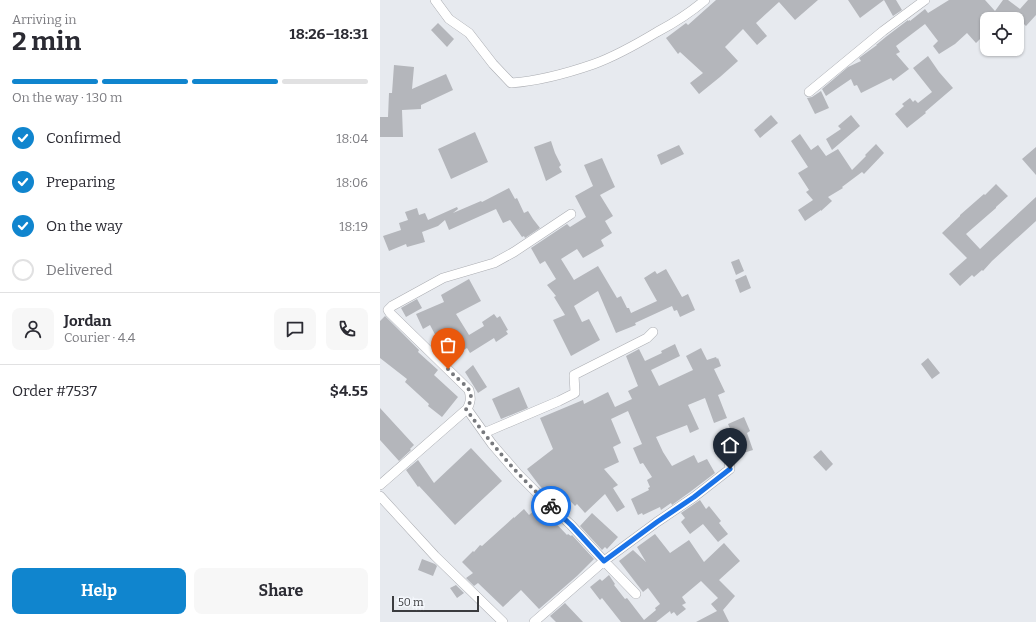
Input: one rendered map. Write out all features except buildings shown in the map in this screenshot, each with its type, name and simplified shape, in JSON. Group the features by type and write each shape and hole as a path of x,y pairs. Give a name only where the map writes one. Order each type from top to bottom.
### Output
{"street":[{"path":"435,0 449,19 469,33 493,64 511,83 527,82 595,64 639,43 684,17 705,0"},
{"path":"809,92 883,31 925,0"},
{"path":"380,485 466,409 471,398 469,390 388,310 392,306 443,278 494,263 514,252 571,214"},
{"path":"484,433 575,393 574,375 647,338 653,332"},
{"path":"466,409 518,474 571,525 636,594"},
{"path":"534,622 604,561 694,497 730,469 726,449"},
{"path":"380,496 434,556 502,622"}],"way so far":[{"path":"448,369 469,390 471,398 466,409 479,427 518,474 551,506"}],"route":[{"path":"551,506 571,525 604,561 694,497 730,469"}]}
